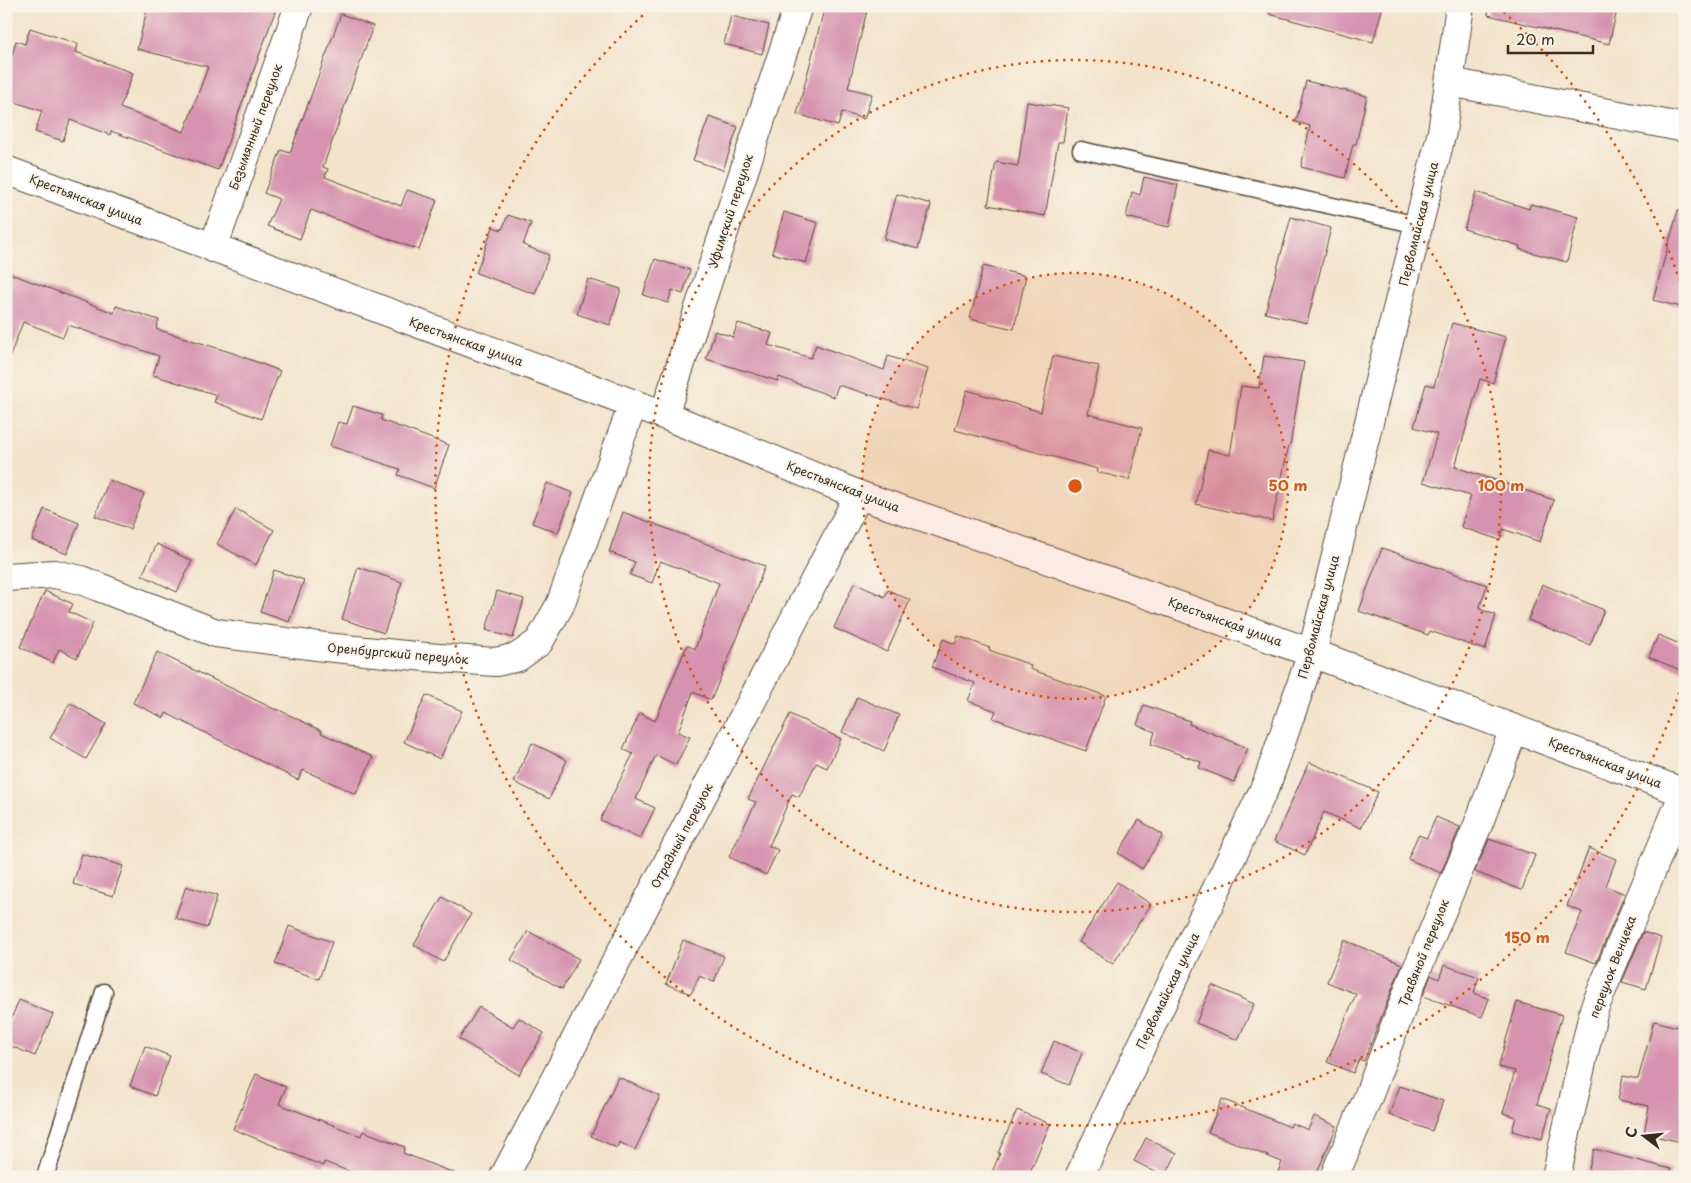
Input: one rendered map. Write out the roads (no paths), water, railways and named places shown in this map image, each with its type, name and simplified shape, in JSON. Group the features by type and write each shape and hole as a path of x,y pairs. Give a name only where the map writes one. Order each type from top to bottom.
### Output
{"street":[{"name":"Безымянный переулок","path":"213,248 299,6"},
{"name":"Уфимский переулок","path":"664,415 798,6"},
{"name":"Первомайская улица","path":"1079,1177 1267,783 1312,653 1442,132 1460,6"},
{"path":"1450,82 1685,128"},
{"name":"Крестьянская улица","path":"6,170 664,415 859,495 1312,653 1684,793"},
{"name":"Оренбургский переулок","path":"6,577 55,574 82,580 216,633 325,647 426,657 496,662 518,657 539,642 560,605 633,404"},
{"name":"Отрадный переулок","path":"504,1177 859,495"},
{"name":"Травяной переулок","path":"1334,1177 1368,1096 1412,981 1478,825 1514,729"},
{"name":"переулок Венцека","path":"1556,1177 1594,1009 1684,793"}],"lane":[{"path":"1080,150 1418,225"},
{"path":"45,1177 104,992"}]}
